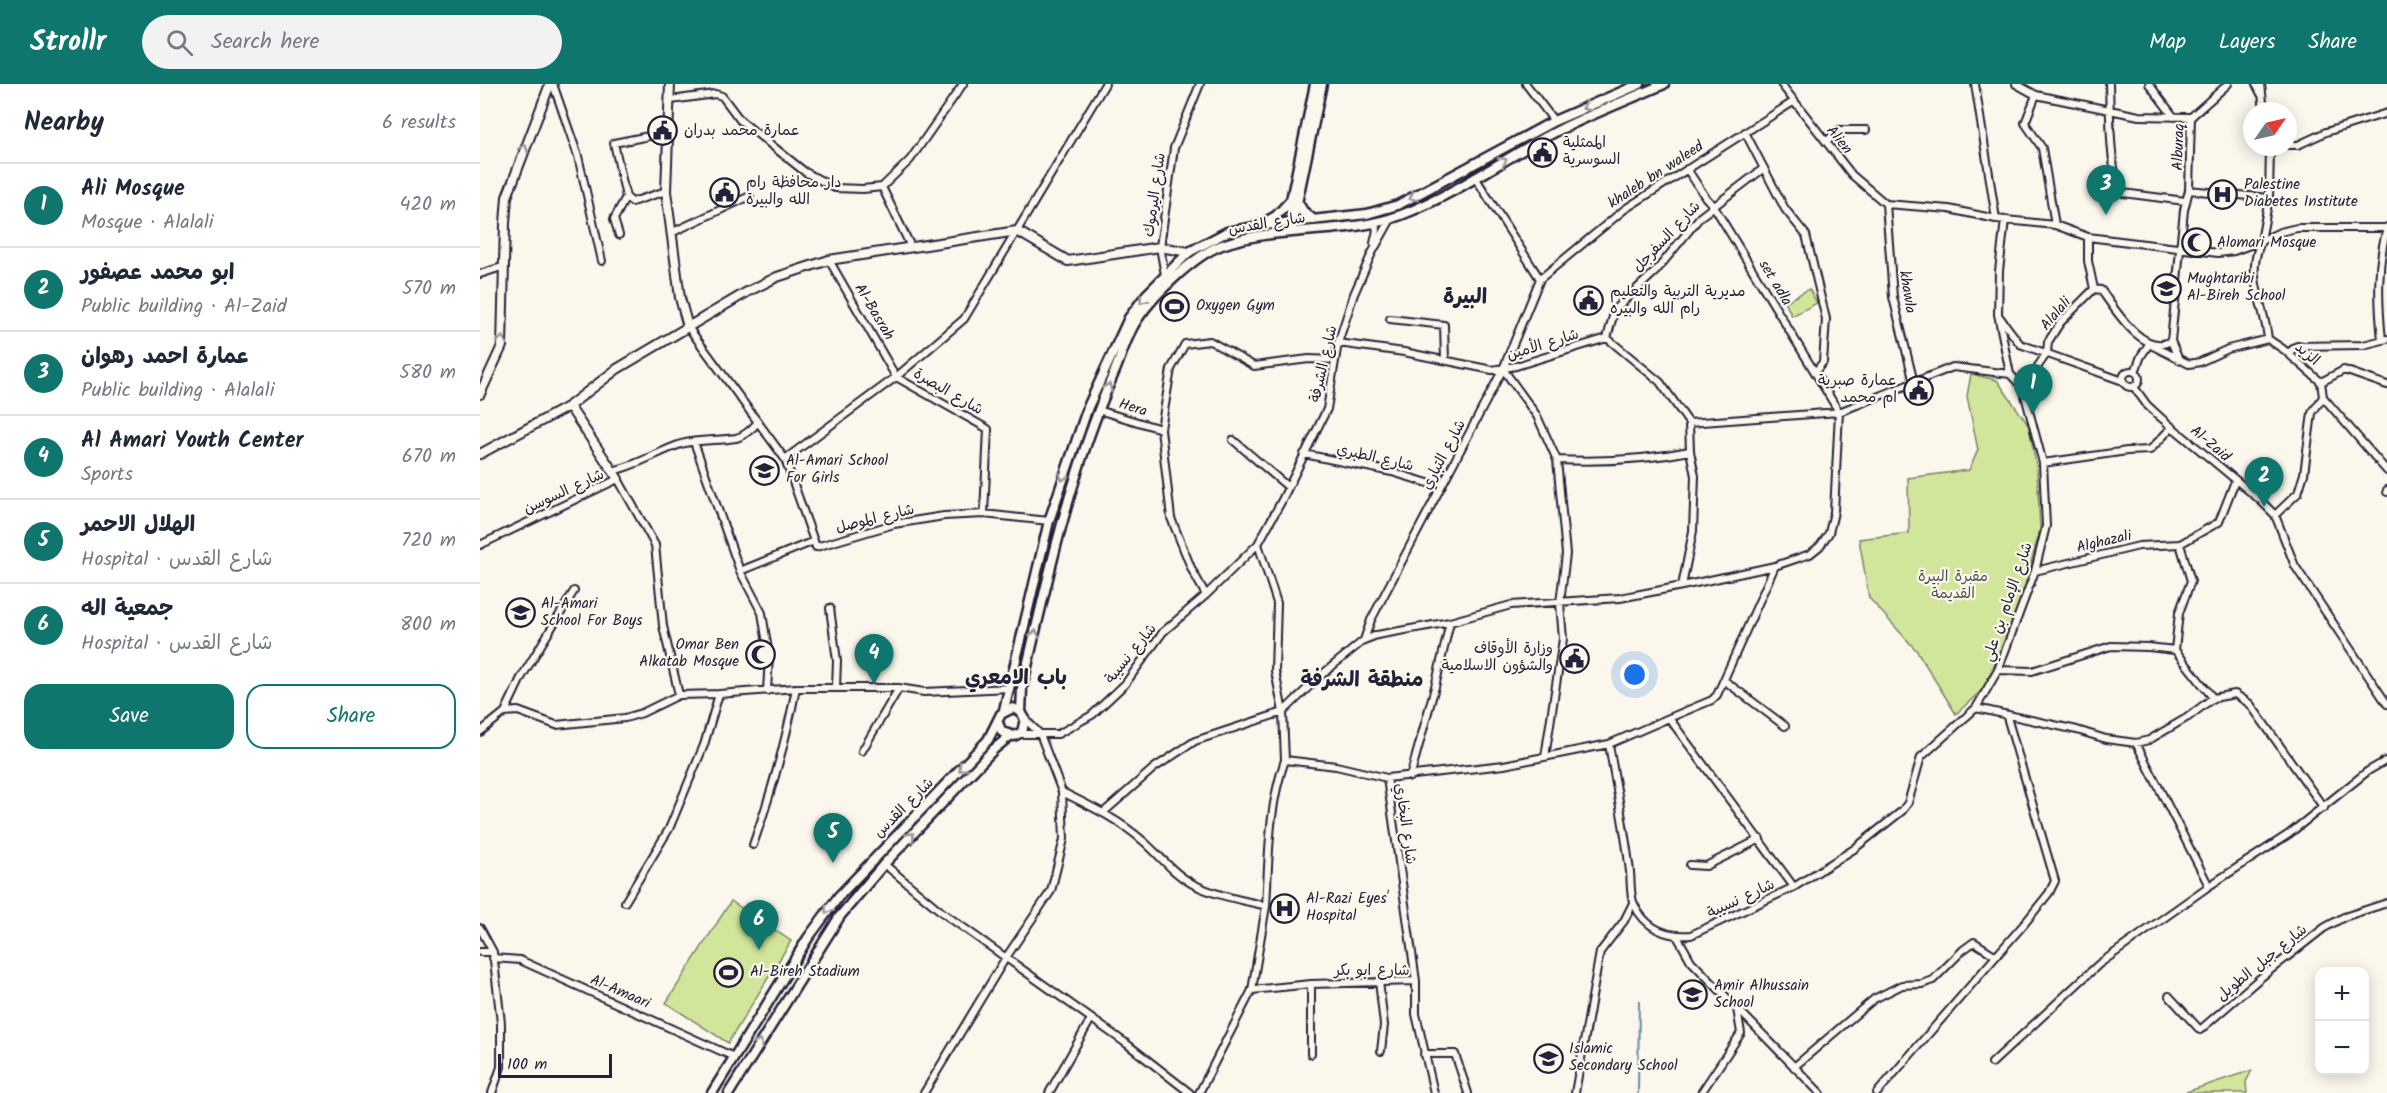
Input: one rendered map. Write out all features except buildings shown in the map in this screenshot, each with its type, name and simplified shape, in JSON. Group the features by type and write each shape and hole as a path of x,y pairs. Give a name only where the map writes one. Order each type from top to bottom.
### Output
{"main road":[{"name":"شارع القدس","path":"1294,200 1315,84"},
{"path":"1292,233 1294,200 1322,84"},
{"name":"شارع القدس","path":"1004,710 1049,521 1088,407 1129,318 1147,294 1189,252 1227,232 1367,213 1398,205 1554,121 1640,84"},
{"name":"شارع القدس","path":"1023,716 1022,688 1060,529 1098,410 1135,323 1168,284 1192,262 1220,245 1242,239 1390,219 1428,204 1561,129 1664,84"},
{"path":"1554,121 1561,129"},
{"path":"1294,200 1314,220"},
{"path":"1255,227 1276,216 1294,200"},
{"path":"1088,407 1098,410"},
{"path":"1013,708 1023,716 1024,728 1014,735 1002,732 998,723 1004,710 1013,708"},
{"name":"شارع القدس","path":"712,1093 808,938 838,896 988,740 998,723"},
{"name":"شارع القدس","path":"729,1093 840,916 884,864 994,749 1014,735"}],"street":[{"path":"552,84 578,156 602,261"},
{"path":"480,394 502,346 507,197 552,84"},
{"path":"670,84 666,191 680,298 688,327 785,459 814,541 740,571"},
{"path":"671,100 714,94 722,96 740,120 805,172 835,188 863,189 882,187 910,160 963,84"},
{"path":"785,459 896,376 964,319 1105,84"},
{"path":"1526,84 1554,121"},
{"name":"Alien","path":"1781,84 1852,175 1886,204"},
{"path":"1975,84 1996,219"},
{"path":"2016,84 2036,95 2139,116 2191,117"},
{"path":"2109,84 2114,172 2118,188 2123,193 2186,201"},
{"path":"2149,84 2174,117"},
{"name":"Alburaq","path":"2190,190 2191,117 2228,84"},
{"path":"2256,84 2262,98"},
{"path":"2261,84 2263,102"},
{"name":"شارع اليرموك","path":"1165,276 1160,247 1174,148 1198,85"},
{"path":"2036,95 2025,123 2042,148 2055,225"},
{"name":"khaleb bn waleed","path":"1540,279 1625,208 1793,102"},
{"path":"2297,145 2326,132 2387,113"},
{"path":"1826,142 1839,130 1866,130"},
{"path":"619,235 614,219 626,198 614,143 669,132"},
{"path":"1745,132 1785,209 1806,235 1826,319 1823,362 1815,372"},
{"path":"2088,237 2088,261 2094,289 2101,290 2128,327 2149,344 2189,364 2200,362 2228,348 2268,339 2253,277 2254,257 2261,241 2269,198 2270,156"},
{"name":"شارع السفرجل","path":"1606,338 1615,309 1656,271 1700,217 1713,204 1764,168"},
{"name":"set adla","path":"1687,169 1706,198 1713,204 1839,412"},
{"path":"1475,177 1540,279"},
{"path":"882,187 911,247"},
{"path":"2179,360 2171,341 2186,201 2190,190 2269,198"},
{"path":"626,198 632,202 666,191"},
{"path":"671,233 750,196"},
{"path":"1886,204 1949,209 1996,219 2055,225 2088,237 2218,253 2234,251 2280,232 2297,228 2319,230 2387,227 2378,269 2379,310 2385,339 2363,345 2296,346 2288,353"},
{"name":"khawla","path":"1886,204 1893,297 1914,383"},
{"name":"شارع الشرفة","path":"1257,544 1327,409 1338,343 1359,282 1390,219"},
{"path":"2005,220 1999,271 1998,314 2010,374 2023,388"},
{"path":"1368,223 1375,225 1377,230 1372,253"},
{"path":"480,454 569,406 617,369 747,292 777,277 829,260 1017,231 1068,261 1160,247 1189,252"},
{"name":"Al-Basrah","path":"829,260 896,376"},
{"path":"480,274 505,266"},
{"name":"شارع التباري","path":"1364,640 1371,620 1503,369 1540,279"},
{"name":"Alalali","path":"2023,388 2046,353 2048,342 2060,323 2094,289"},
{"path":"1998,314 2019,344 2123,381 2128,387 2134,387 2139,379 2135,372"},
{"path":"1390,319 1444,325 1445,360"},
{"path":"1606,338 1660,382 1689,423 1690,451 1695,476 1693,531 1682,586"},
{"name":"شارع الأمين","path":"1560,603 1566,554 1557,459 1537,416 1503,369 1606,338"},
{"name":"الزيد","path":"2268,339 2321,382 2323,398"},
{"path":"1206,595 1192,570 1171,518 1161,429 1170,369 1185,344 1210,341 1254,366 1309,359 1335,360"},
{"path":"2149,344 2164,345 2171,341"},
{"path":"1338,343 1404,352 1491,370 1503,369"},
{"path":"2135,372 2149,344"},
{"path":"1689,423 1839,412 1953,368 2010,374"},
{"path":"2321,382 2344,370 2387,385"},
{"path":"2123,381 2125,373 2135,372"},
{"name":"شارع البصرة","path":"896,376 988,429 984,514"},
{"name":"Al-Zaid","path":"2134,387 2147,405 2275,515"},
{"name":"شارع الإمام بن علي","path":"1794,887 1854,849 1902,811 1908,803 1921,757 1976,708 1998,670 2035,571 2046,526 2043,463 2023,388"},
{"path":"2387,471 2323,398 2312,413 2304,474 2298,493 2275,515 2295,566 2387,704"},
{"path":"569,406 618,480"},
{"name":"Hera","path":"1098,410 1161,429"},
{"path":"1104,812 1154,768 1196,741 1283,712 1319,677 1364,640 1450,622 1511,604 1620,598 1775,566 1810,554 1820,546 1828,532 1834,512 1839,412"},
{"path":"612,471 632,467 682,444 738,438 751,430 758,422"},
{"path":"2043,463 2127,451 2151,450 2172,427"},
{"path":"1233,440 1288,487"},
{"path":"694,442 740,571 762,613 769,656 767,691"},
{"path":"1557,459 1592,462 1653,459 1690,451"},
{"name":"شارع الطبري","path":"1304,454 1392,472 1441,487"},
{"name":"شارع السوسن","path":"480,545 618,480 655,545 663,626 679,695"},
{"path":"2213,698 2175,650 2179,613 2192,581 2180,544 2219,522 2235,481"},
{"path":"984,514 1049,521"},
{"name":"شارع الموصل","path":"814,541 816,547 894,524 944,516 984,514"},
{"path":"1199,1093 1252,990 1266,906 1270,826 1276,785 1285,760 1283,712 1275,671 1277,603 1257,544"},
{"name":"شارع نسيبة","path":"1014,735 1058,734 1092,716 1125,684 1163,632 1206,595 1257,544"},
{"name":"Alghazali","path":"2035,571 2139,546 2180,544"},
{"path":"1387,778 1504,765 1610,744 1712,700 1725,681 1775,566"},
{"path":"480,732 505,712 521,678 574,591"},
{"path":"1545,757 1563,639 1560,603"},
{"path":"830,608 837,661 836,687"},
{"path":"1410,777 1450,622"},
{"path":"1998,670 2032,671 2111,646 2175,650"},
{"path":"1725,681 1785,726"},
{"path":"505,712 518,711 556,725 624,718 679,695 836,687 899,688 924,692 1010,688"},
{"path":"753,845 771,790 796,688"},
{"path":"862,751 899,688"},
{"path":"625,902 669,829 704,745 719,694"},
{"path":"1976,708 2007,717 2077,730 2106,739 2136,743 2149,740 2213,698 2235,694 2250,705 2324,808"},
{"path":"924,1093 1005,959 1051,891 1064,839 1062,792 1040,734 1023,716"},
{"path":"1876,1093 1996,956 2049,893 2055,881 2007,717"},
{"name":"شارع نسيبة","path":"1670,718 1794,887 1691,935 1677,936"},
{"path":"2136,743 2209,886"},
{"path":"1610,744 1633,903 1649,925 1677,936 1691,961 1820,1093"},
{"name":"شارع البخاري","path":"1285,760 1336,766 1387,778 1416,981"},
{"path":"1992,1063 2099,964 2209,886 2289,834 2368,771 2387,760"},
{"path":"1062,792 1104,812 1142,840 1168,866 1191,883 1228,897 1266,906"},
{"path":"1690,866 1707,866 1760,839"},
{"path":"884,864 943,913 1190,1093"},
{"path":"1575,1093 1600,952 1624,921 1633,903"},
{"name":"شارع جبل الطويل","path":"2169,996 2200,1030 2259,979 2324,928 2344,916 2387,903"},
{"path":"480,928 493,955 502,1046 499,1076 492,1093"},
{"path":"1794,1067 1874,999 1902,985 1922,984 1933,980 1962,950 1974,942 1996,956"},
{"name":"Al-Amaari","path":"480,952 520,960 734,1057"},
{"path":"1379,981 1384,1025 1381,1051"},
{"name":"شارع ابو بكر","path":"1252,990 1311,984 1416,981 1416,1014 1434,1093"},
{"path":"1311,984 1311,1054"},
{"path":"1701,1093 1741,1033 1737,1008"},
{"path":"1049,1093 1091,1019"},
{"path":"1424,1054 1455,1054 1468,1093"}],"green space":[{"path":"1809,289 1817,303 1792,316 1785,302"},
{"name":"مقبرة البيرة القديمة","path":"1971,374 1997,380 2029,426 2037,470 2040,529 2021,602 1984,688 1956,714 1917,651 1869,598 1859,539 1909,533 1908,478 1969,470 1978,450 1967,396"},
{"name":"Al-Bireh Stadium","path":"731,901 791,941 728,1043 666,1003"},
{"path":"2252,1070 2246,1082 2247,1093 2183,1093"}],"waterway":[{"path":"1638,1093 1639,1001"}],"place":[{"name":"عمارة محمد بدران","path":"663,131"},
{"name":"الممثلية السوسرية","path":"1542,152"},
{"name":"دار محافظة رام الله والبيرة","path":"725,192"},
{"name":"Palestine Diabetes Institute","path":"2223,194"},
{"name":"عمارة احمد رهوان","path":"2106,215"},
{"name":"Alomari Mosque","path":"2196,243"},
{"name":"Mughtaribi Al-Bireh School","path":"2166,288"},
{"name":"مديرية التربية والتعليم رام الله والبيره","path":"1589,301"},
{"name":"Oxygen Gym","path":"1175,306"},
{"name":"عمارة صبرية ام محمد","path":"1918,390"},
{"name":"Ali Mosque","path":"2033,414"},
{"name":"Al-Amari School For Girls","path":"765,470"},
{"name":"ابو محمد عصفور","path":"2264,507"},
{"name":"Al-Amari School For Boys","path":"520,613"},
{"name":"Omar Ben Alkatab Mosque","path":"760,654"},
{"name":"وزارة الأوقاف والشؤون الاسلامية","path":"1574,658"},
{"name":"Al Amari Youth Center","path":"874,684"},
{"name":"الهلال الاحمر","path":"833,863"},
{"name":"Al-Razi Eyes' Hospital","path":"1285,908"},
{"name":"جمعية اله","path":"759,950"},
{"name":"Al-Bireh Stadium","path":"729,972"},
{"name":"Amir Alhussain School","path":"1693,995"},
{"name":"Islamic Secondary School","path":"1548,1058"}],"district":[{"name":"البيرة","path":"1465,297"},
{"name":"باب الامعري","path":"1016,678"},
{"name":"منطقة الشرفة","path":"1362,680"}]}
